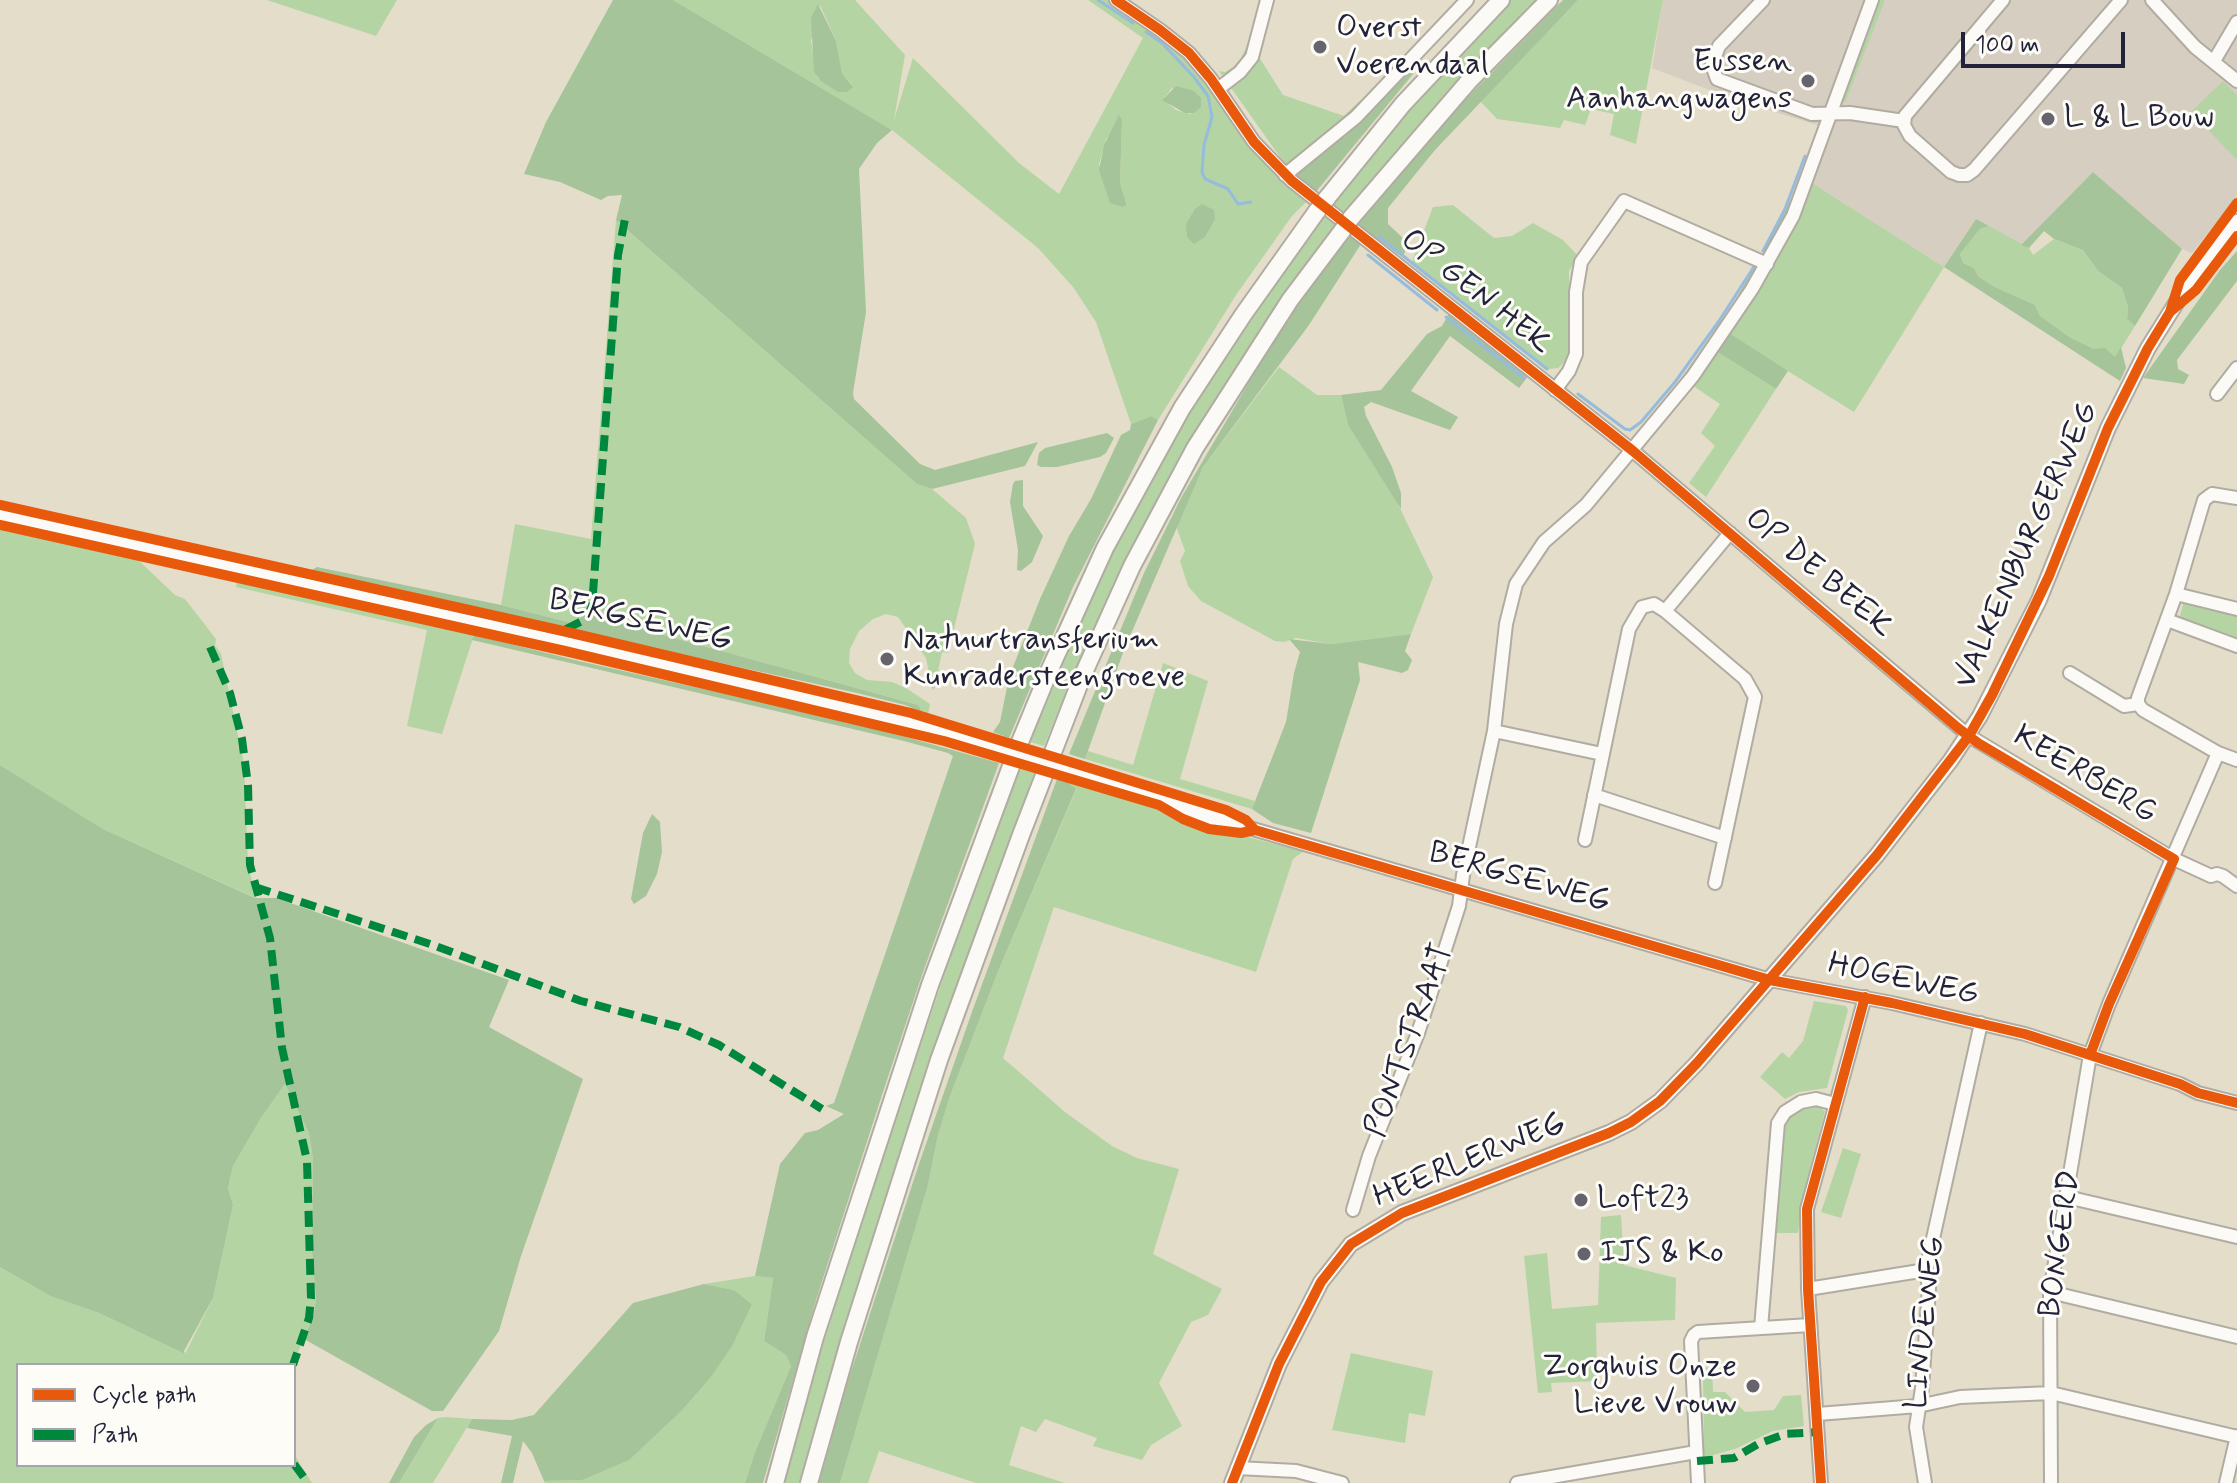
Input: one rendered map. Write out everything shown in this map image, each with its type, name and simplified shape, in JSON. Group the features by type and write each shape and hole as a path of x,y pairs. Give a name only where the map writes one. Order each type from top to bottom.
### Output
{"highway":[{"path":"775,1483 815,1337 901,1073 982,843 1050,669 1105,548 1175,420 1243,315 1322,204 1403,104 1501,0"},
{"path":"809,1483 849,1342 939,1060 1082,677 1132,566 1195,448 1290,300 1346,224 1460,91 1549,0"}],"main road":[{"name":"VALKENBURGERWEG","path":"1770,980 1877,855 1969,736 2039,600 2108,428 2148,348 2185,289 2237,222"},
{"name":"HEERLERWEG","path":"1232,1483 1292,1337 1321,1282 1351,1244 1402,1213 1552,1157 1631,1122 1677,1085 1770,980"}],"street":[{"name":"OP GEN HEK","path":"1116,0 1182,47 1218,89 1254,142 1285,175 1633,451"},
{"path":"1218,89 1240,72 1252,57 1267,0"},
{"path":"1285,175 1356,117 1467,0"},
{"path":"1763,0 1719,46 1712,65 1714,75 1721,82 1812,114 1850,113 1904,121"},
{"name":"PONTSTRAAT","path":"1353,1210 1369,1156 1418,1033 1459,906 1494,731 1506,624 1516,584 1544,542 1586,505 1693,376 1767,264 1793,216 1823,142 1872,0"},
{"path":"2003,0 1910,108 1904,121 1910,136 1951,172 1963,176 1971,173 2121,0"},
{"path":"2152,0 2195,47 2237,81"},
{"path":"2214,61 2237,22"},
{"name":"OP GEN HEK","path":"1555,390 1569,371 1576,354 1576,292 1581,262 1624,201 1767,264"},
{"path":"2217,394 2237,368"},
{"name":"OP DE BEEK","path":"1633,451 1969,736"},
{"path":"2237,498 2207,496 2138,698 2143,710 2218,753 2237,760"},
{"name":"BERGSEWEG","path":"0,515 896,719 1208,811 1229,822 1770,980"},
{"path":"1665,611 1730,533"},
{"path":"2176,594 2237,609"},
{"path":"1585,840 1633,619 1642,607 1654,604 1745,679 1755,697 1715,883"},
{"path":"2167,620 2237,646"},
{"path":"2070,673 2124,706 2138,704"},
{"path":"1494,731 1602,754"},
{"name":"KEERBERG","path":"1969,736 2174,859 2211,876 2223,876 2237,886"},
{"name":"BONGERD","path":"2051,1483 2050,1292 2090,1055 2109,1004 2218,753"},
{"path":"1594,795 1725,838"},
{"name":"HOGEWEG","path":"1770,980 1865,997 2025,1034 2041,1042 2231,1101"},
{"path":"1821,1483 1808,1289 1807,1209 1865,997"},
{"name":"LINDEWEG","path":"1925,1483 1916,1427 1929,1288 1926,1270 1981,1023"},
{"path":"1761,1328 1778,1123 1785,1112 1801,1102 1816,1099 1835,1104"},
{"path":"2067,1197 2237,1237"},
{"path":"1808,1289 1926,1270"},
{"path":"2050,1292 2237,1337"},
{"path":"1698,1483 1691,1341 1694,1335 1698,1332 1810,1325"},
{"path":"1818,1414 1918,1406 1960,1397 2051,1393 2237,1436 2226,1483"},
{"path":"1517,1483 1696,1452"},
{"path":"1237,1468 1296,1471 1342,1483"}],"shaded area":[{"path":"1663,0 2237,0 2237,196 2192,253 2182,249 2093,172 2021,245 1976,219 1944,267 1812,183 1833,130 1733,99 1652,68"}],"green space":[{"path":"267,0 397,0 376,36"},
{"path":"613,0 673,0 892,130 877,143 859,169 866,312 854,399 920,464 935,470 1038,442 1025,466 932,489 917,484 616,220 622,195 601,200 560,182 524,174 546,122"},
{"path":"673,0 855,0 905,55 894,120 913,58 1019,163 1059,194 1143,38 1088,0 1108,0 1189,59 1258,156 1307,201 1292,216 1236,295 1158,420 1151,416 1131,424 1096,322 1073,287 1038,248 892,130","holes":["820,5 836,41 842,73 852,85 838,92 817,77 811,41","1172,88 1201,107 1190,114 1176,110 1163,99","1122,120 1120,183 1126,206 1109,200 1099,164 1106,139"]},
{"path":"1511,0 1539,0 1465,74 1345,215 1237,367 1171,476 1124,563 1044,746 1030,742 1105,567 1184,416 1285,262 1403,115"},
{"path":"1563,0 1578,0 1435,150 1388,208 1388,224 1405,240 1407,249 1402,257 1357,224 1451,114"},
{"path":"1578,0 1663,0 1636,144 1610,135 1614,114 1591,109 1585,125 1564,120 1560,128 1497,119 1480,101"},
{"path":"1877,0 1885,0 1845,103 1842,97"},
{"path":"818,4 836,41 842,73 853,87 847,92 838,92 821,81 814,72 811,18"},
{"path":"1249,41 1283,95 1344,116 1285,164 1219,71 1225,72 1233,67"},
{"path":"1408,56 1418,68 1315,193 1285,164 1344,116"},
{"path":"2223,81 2237,95 2237,160 2191,112"},
{"path":"1176,86 1194,91 1201,98 1201,107 1194,113 1185,113 1162,100"},
{"path":"1119,115 1122,120 1120,183 1126,203 1122,207 1110,203 1099,170 1104,145"},
{"path":"1822,125 1833,129 1802,210 1729,333 1788,371 1776,389 1716,351 1692,385 1680,380 1728,312 1763,253 1803,176"},
{"path":"2093,172 2182,249 2135,326 2127,319 2128,307 2122,288 2098,271 2083,250 2054,239 2044,231 2029,248 2021,245"},
{"path":"1812,183 1944,267 1854,412 1728,334 1802,210"},
{"path":"1202,204 1214,210 1215,219 1205,237 1194,244 1187,237 1186,224"},
{"path":"1453,205 1494,238 1512,236 1533,223 1563,240 1578,256 1569,271 1569,352 1558,368 1549,369 1513,344 1411,264 1433,207"},
{"path":"1976,219 1989,226 1980,229 1960,254 1963,263 1974,268 1978,276 1993,286 2035,305 2040,316 2071,338 2094,349 2105,348 2115,357 2121,347 2126,368 2120,381 1944,267"},
{"path":"616,220 917,484 932,489 966,518 975,544 948,653 942,652 934,690 926,682 926,658 898,617 886,614 873,619 859,631 850,649 849,663 855,673 867,680 892,682 906,688 930,704 928,715 922,714 918,705 587,614 572,623 501,605 515,524 591,539"},
{"path":"1989,226 2029,248 2033,255 2054,239 2083,250 2098,271 2122,288 2128,307 2127,319 2135,326 2115,358 2105,349 2094,349 2071,338 2040,316 2035,305 1993,286 1978,276 1974,268 1963,263 1960,254 1980,229"},
{"path":"1349,235 1361,244 1309,325 1203,467 1124,650 1085,759 1069,754 1144,573 1181,498 1262,360 1314,280"},
{"path":"2237,251 2237,281 2177,360 2178,369 2189,375 2184,384 2143,378 2220,270"},
{"path":"1449,313 1529,375 1519,388 1450,336 1411,391 1458,417 1450,430 1371,402 1364,407 1392,467 1401,493 1401,509 1348,425 1341,395 1381,390 1427,334 1442,326"},
{"path":"1716,351 1776,389 1706,497 1689,483 1715,446 1701,433 1720,404 1692,385"},
{"path":"1279,367 1317,395 1341,395 1348,425 1396,500 1433,577 1411,634 1331,644 1296,638 1275,641 1201,601 1188,586 1180,561 1185,551 1176,526 1203,467"},
{"path":"1151,416 1158,420 1073,587 1009,738 993,732 1000,722 1009,677 1069,536 1091,499 1121,435 1130,430 1131,424"},
{"path":"1107,433 1114,438 1106,453 1100,457 1057,467 1037,465 1039,453 1045,448"},
{"path":"1023,480 1023,506 1043,536 1032,562 1021,571 1017,570 1018,550 1010,502 1013,484"},
{"path":"0,526 135,557 175,595 185,599 216,639 244,764 248,864 256,898 103,829 0,765"},
{"path":"317,567 572,623 587,614 918,705 922,712 857,693 308,572"},
{"path":"237,581 474,635 442,734 407,726 427,630 236,587"},
{"path":"2184,601 2237,614 2237,641 2179,619"},
{"path":"1411,634 1405,651 1412,660 1408,670 1402,673 1358,662 1360,680 1311,833 1273,823 1252,809 1286,722 1300,652 1289,639 1331,644"},
{"path":"474,635 859,724 999,763 881,1098 817,1297 763,1483 745,1483 791,1366 786,1355 764,1341 773,1278 755,1276 780,1164 805,1133 818,1130 844,1114 826,1106 834,1103 953,756 904,741 472,640"},
{"path":"1163,663 1208,681 1180,779 1255,801 1252,809 1085,759 1088,751 1133,765"},
{"path":"0,765 103,829 255,898 276,898 509,980 489,1027 583,1079 521,1256 499,1331 443,1411 432,1411 304,1339 316,1299 312,1251 313,1159 309,1133 285,1084 233,1166 228,1188 233,1205 213,1298 185,1354 99,1313 50,1296 0,1267"},
{"path":"1020,769 1034,773 922,1087 800,1483 784,1483 815,1370 873,1187 947,967"},
{"path":"1057,779 1066,781 1076,789 999,969 950,1096 928,1185 840,1483 819,1483 845,1390 919,1164"},
{"path":"1066,781 1251,838 1304,851 1293,859 1256,972 1054,907 1003,1058 1065,1112 1112,1146 1137,1158 1179,1169 1153,1254 1222,1289 1208,1315 1191,1322 1159,1383 1182,1426 1151,1445 1142,1460 1093,1446 1097,1438 1045,1419 1036,1432 1021,1426 1009,1465 1065,1483 976,1483 879,1451 868,1483 840,1483 928,1185 950,1096 999,969 1076,790"},
{"path":"652,814 660,822 662,852 657,874 646,896 634,904 631,899 643,833"},
{"path":"1814,1001 1846,1006 1848,1010 1827,1088 1799,1092 1785,1099 1760,1077 1782,1052 1789,1058 1803,1041"},
{"path":"285,1084 309,1133 313,1159 312,1251 316,1299 314,1313 294,1363 16,1363 16,1467 296,1467 296,1457 312,1483 0,1483 0,1267 50,1296 99,1313 185,1354 213,1298 233,1205 228,1188 233,1166"},
{"path":"1815,1105 1825,1111 1803,1195 1798,1233 1773,1233 1782,1126 1799,1108"},
{"path":"1843,1148 1861,1154 1841,1218 1821,1212"},
{"path":"1621,1215 1624,1265 1676,1278 1675,1320 1596,1323 1597,1381 1551,1383 1552,1392 1538,1393 1524,1256 1547,1253 1552,1309 1598,1305 1601,1217"},
{"path":"755,1276 773,1278 764,1341 786,1355 791,1366 745,1483 545,1483 582,1480 752,1304 734,1290 704,1284"},
{"path":"704,1284 734,1290 752,1304 732,1346 710,1378 681,1411 629,1460 582,1480 544,1481 523,1441 513,1483 501,1483 512,1436 467,1428 472,1419 512,1420 534,1415 633,1303"},
{"path":"1351,1353 1433,1371 1425,1416 1409,1413 1405,1443 1332,1430"},
{"path":"1712,1367 1713,1392 1725,1392 1745,1412 1774,1410 1783,1396 1801,1395 1804,1426 1773,1431 1735,1449 1706,1457 1703,1368"},
{"path":"438,1418 472,1419 433,1483 399,1483"},
{"path":"438,1418 399,1483 389,1483 414,1437"}],"waterway":[{"path":"1098,0 1133,23"},
{"path":"1146,32 1162,43 1208,96 1212,117 1204,145 1202,172 1205,179 1228,189 1238,204 1251,202"},
{"path":"1763,251 1785,209 1805,156"},
{"path":"1379,237 1547,369"},
{"path":"1368,255 1437,310"},
{"path":"1578,394 1625,429 1630,430 1641,422 1675,382 1755,265"},
{"path":"1446,317 1524,378"}],"marked path":[{"path":"566,629 586,619 592,606 618,255 626,214"},
{"path":"210,647 230,693 242,739 248,785 250,865 270,938 282,1048 307,1161 311,1298 309,1318 294,1363"},
{"path":"255,887 433,945 581,1001 679,1027 719,1045 822,1109"},
{"path":"1697,1461 1734,1458 1758,1444 1785,1434 1818,1432"},
{"path":"296,1467 308,1483"}],"cycle path":[{"path":"1116,0 1189,53 1211,79 1254,142 1292,181 1633,451 1958,728 1978,743 2174,859 2109,1004 2090,1055"},
{"path":"1232,1483 1279,1364 1321,1282 1351,1244 1402,1213 1609,1133 1660,1101 1697,1063 1877,855 1969,736 1992,695 2049,576 2108,428 2148,348 2170,312 2180,280 2237,203"},
{"path":"2170,312 2196,290 2237,236"},
{"path":"0,505 563,631 911,713 1226,810 1246,820 1255,830"},
{"path":"0,525 565,651 944,741 1159,805 1209,829 1241,833 1255,830 1770,980 1892,1003 2025,1034 2180,1084 2198,1093 2237,1103"},
{"path":"1821,1483 1808,1289 1807,1209 1865,997"}],"place":[{"name":"Overst Voerendaal","path":"1320,47"},
{"name":"Eussen Aanhangwagens","path":"1808,81"},
{"name":"L & L Bouw","path":"2048,119"},
{"name":"Natuurtransferium Kunradersteengroeve","path":"887,659"},
{"name":"Loft23","path":"1581,1200"},
{"name":"IJS & Ko","path":"1584,1254"},
{"name":"Zorghuis Onze Lieve Vrouw","path":"1753,1386"}]}
